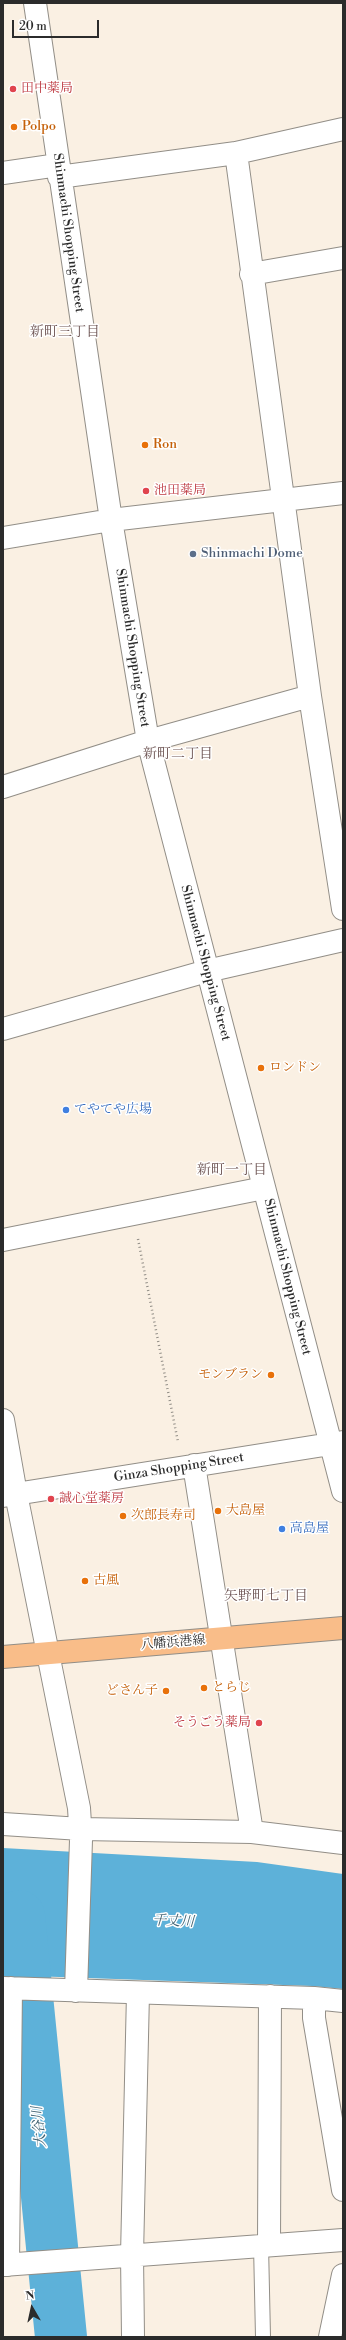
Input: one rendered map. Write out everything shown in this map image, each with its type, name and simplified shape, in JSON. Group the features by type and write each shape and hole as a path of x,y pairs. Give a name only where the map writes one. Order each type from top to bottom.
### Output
{"main road":[{"name":"八幡浜港線","path":"3,1657 343,1628"}],"street":[{"name":"Shinmachi Shopping Street","path":"35,3 111,520 148,741 264,1188 336,1443 343,1491"},
{"path":"3,173 59,171 236,153 343,129"},
{"path":"236,153 251,274 310,696 343,909"},
{"path":"251,274 343,258"},
{"path":"3,538 111,520 283,498 343,493"},
{"path":"3,787 148,741 310,696"},
{"path":"3,1029 207,971 343,940"},
{"path":"3,1240 264,1188"},
{"path":"3,1420 9,1495 49,1654 79,1808 81,1835 76,1986"},
{"name":"Ginza Shopping Street","path":"9,1495 336,1443"},
{"path":"188,1466 222,1639 252,1832"},
{"path":"3,1824 81,1835 252,1832 343,1843"},
{"path":"343,2001 270,1996 138,1993 76,1986 7,1988 5,2265 343,2240"},
{"path":"133,2337 132,2256 138,1993"},
{"path":"265,2245 270,1996"},
{"path":"314,1998 314,2018 343,2190"},
{"path":"330,2337 342,2289"}],"lane":[{"path":"263,2337 265,2245"}],"path":[{"path":"133,1215 188,1466"}],"water":[{"name":"千丈川","path":"3,1848 257,1862 343,1874 343,1989 312,1986 3,1975"}],"waterway":[{"name":"大谷川","path":"19,1916 61,2337"}],"place":[{"name":"田中薬局","path":"13,89"},
{"name":"Polpo","path":"14,127"},
{"name":"Ron","path":"145,445"},
{"name":"池田薬局","path":"146,491"},
{"name":"Shinmachi Dome","path":"193,554"},
{"name":"ロンドン","path":"261,1068"},
{"name":"てやてや広場","path":"66,1110"},
{"name":"モンブラン","path":"271,1375"},
{"name":"誠心堂薬房","path":"51,1499"},
{"name":"大島屋","path":"218,1511"},
{"name":"次郎長寿司","path":"123,1516"},
{"name":"高島屋","path":"282,1529"},
{"name":"古風","path":"85,1581"},
{"name":"とらじ","path":"204,1688"},
{"name":"どさん子","path":"166,1691"},
{"name":"そうごう薬局","path":"259,1723"}],"district":[{"name":"新町三丁目","path":"65,333"},
{"name":"新町二丁目","path":"178,755"},
{"name":"新町一丁目","path":"232,1171"},
{"name":"矢野町七丁目","path":"266,1597"}]}
